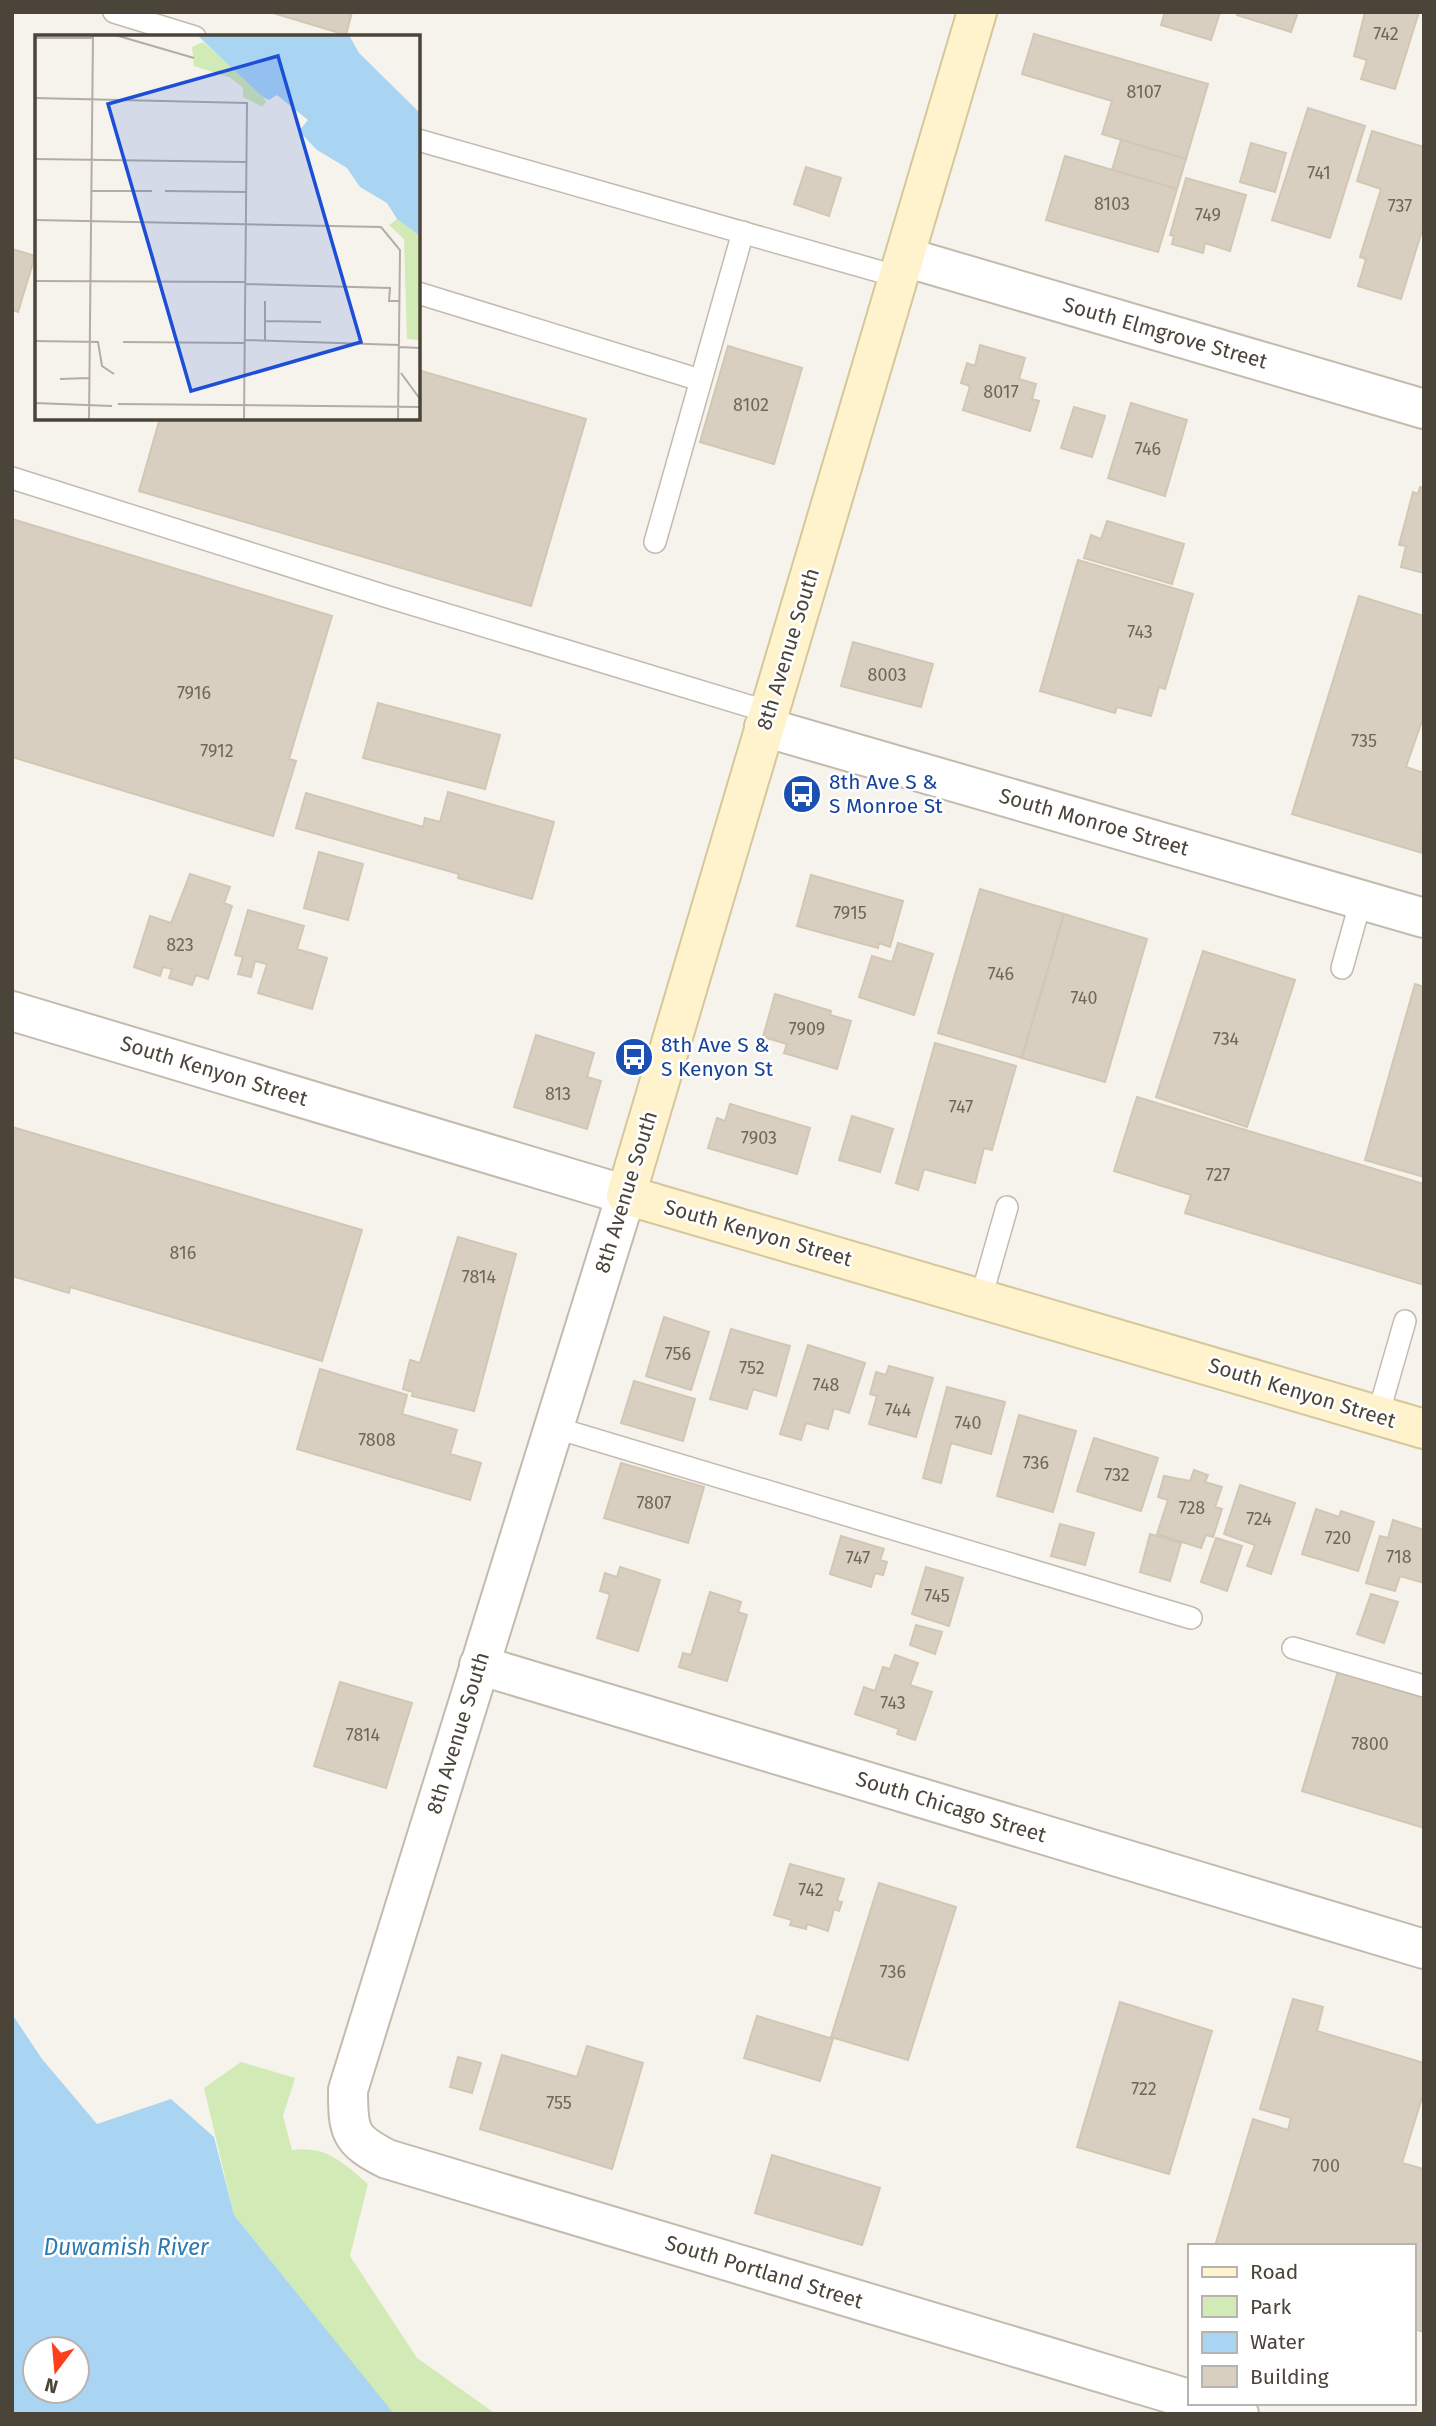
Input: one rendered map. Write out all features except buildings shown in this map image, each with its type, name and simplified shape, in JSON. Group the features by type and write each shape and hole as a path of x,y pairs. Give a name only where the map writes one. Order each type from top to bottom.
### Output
{"street":[{"name":"8th Avenue South","path":"348,2129 348,2090 626,1195 977,12"},
{"name":"South Elmgrove Street","path":"902,267 1424,409"},
{"name":"South Monroe Street","path":"767,719 1424,918"},
{"name":"South Kenyon Street","path":"12,1011 626,1195 1424,1429"},
{"name":"South Chicago Street","path":"479,1665 1424,1949"},
{"name":"South Portland Street","path":"348,2129 364,2148 387,2159 1188,2399"},
{"path":"1210,2405 1239,2414"}],"lane":[{"path":"114,12 189,35"},
{"path":"420,141 743,232 902,267"},
{"path":"654,542 743,232"},
{"path":"420,294 700,380"},
{"path":"12,478 767,719"},
{"path":"1342,968 1361,900"},
{"path":"981,1298 1007,1207"},
{"path":"1378,1415 1405,1321"},
{"path":"553,1427 1191,1618"},
{"path":"1293,1647 1424,1686"}],"green space":[{"path":"241,2062 295,2078 283,2116 292,2150 315,2150 334,2157 368,2184 350,2256 417,2358 496,2414 393,2414 234,2215 204,2088"}],"water":[{"name":"Duwamish River","path":"12,2014 42,2059 97,2124 171,2099 214,2137 234,2215 394,2414 12,2414"}],"place":[{"name":"8th Ave S & S Monroe St","path":"802,794"},
{"name":"8th Ave S & S Kenyon St","path":"634,1057"}]}
